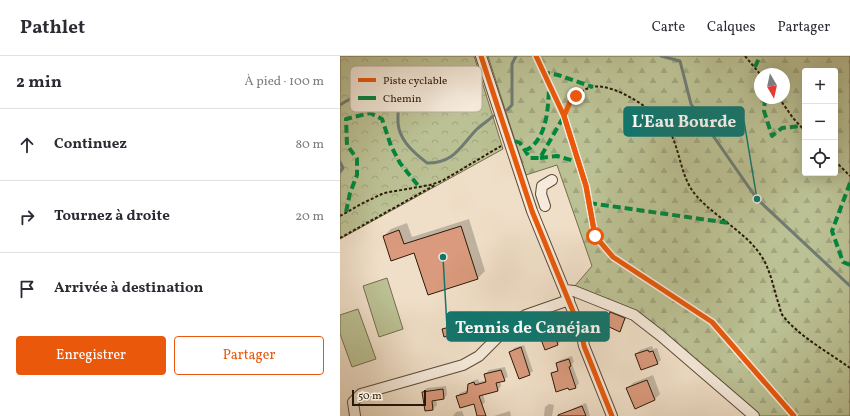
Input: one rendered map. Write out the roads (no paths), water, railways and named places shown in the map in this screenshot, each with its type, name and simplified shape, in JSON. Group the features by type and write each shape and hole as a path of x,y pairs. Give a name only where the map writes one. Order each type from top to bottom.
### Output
{"street":[{"path":"481,56 532,211 569,300 581,331 584,346 612,416"},
{"path":"545,206 541,194 542,186 552,180"},
{"path":"565,290 574,291 634,315 661,336 754,416"},
{"path":"355,416 353,402 361,394 464,365 479,356 511,324 526,314 569,300"}],"waterway":[{"path":"507,110 512,105 512,64 516,56"},
{"path":"661,56 680,61 691,104 757,199 850,286"},
{"path":"340,105 350,99"},
{"path":"398,112 398,124 401,134 410,148 427,163 444,160 456,153 476,130 493,116"},
{"path":"340,162 343,168 340,172"}],"place":[{"name":"L'Eau Bourde","path":"757,199"},
{"name":"Tennis de Canéjan","path":"443,257"}]}
